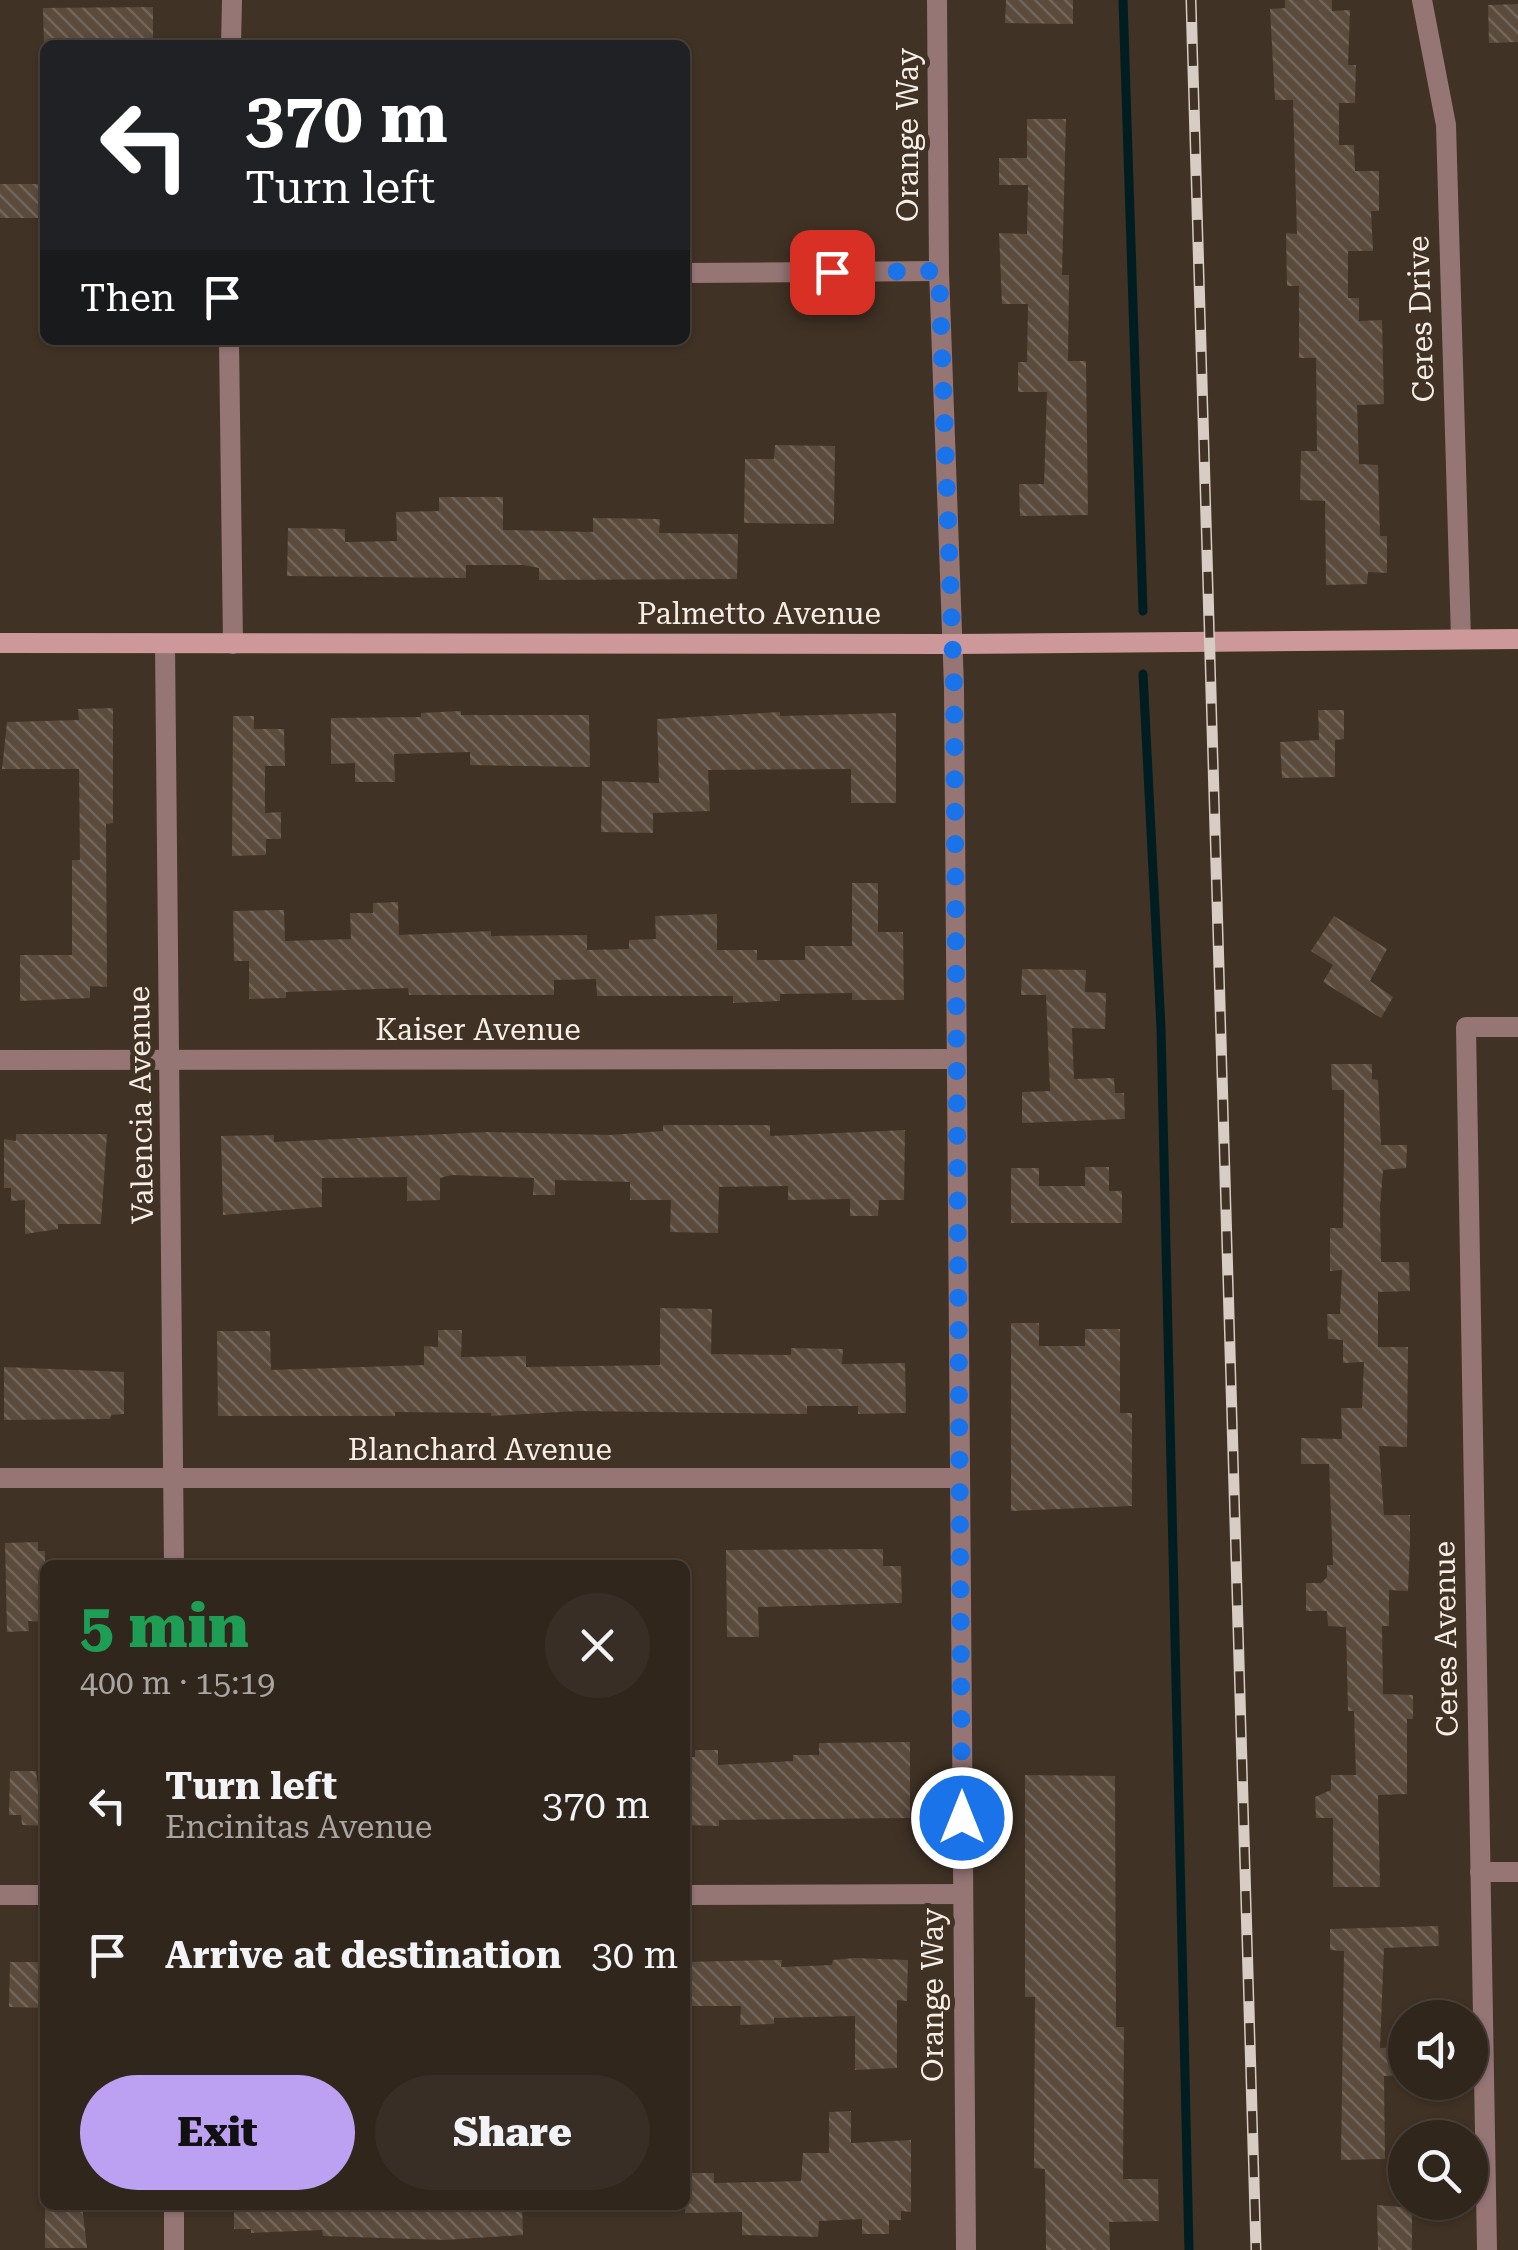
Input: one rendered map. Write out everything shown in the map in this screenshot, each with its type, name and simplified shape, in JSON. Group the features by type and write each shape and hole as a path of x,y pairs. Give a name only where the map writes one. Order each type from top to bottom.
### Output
{"street":[{"path":"231,40 232,0"},
{"name":"Orange Way","path":"937,0 956,1058 966,2250"},
{"name":"Ceres Drive","path":"1422,0 1446,125 1461,639"},
{"path":"690,272 939,271"},
{"path":"229,345 233,644"},
{"name":"Palmetto Avenue","path":"0,643 950,644 1518,639"},
{"name":"Valencia Avenue","path":"165,644 174,1560"},
{"name":"Ceres Avenue","path":"1487,2250 1466,1027 1518,1027"},
{"name":"Kaiser Avenue","path":"0,1060 956,1058"},
{"name":"Blanchard Avenue","path":"0,1478 959,1478"},
{"path":"1480,1872 1518,1872"},
{"path":"690,1895 962,1894"},
{"path":"0,1895 40,1895"},
{"path":"174,2210 174,2250"}],"building":[{"path":"1006,0 1073,0 1073,24 1005,23"},
{"path":"1285,0 1332,0 1332,11 1350,10 1348,65 1356,65 1355,103 1339,103 1339,145 1354,145 1355,171 1379,171 1379,211 1371,211 1373,251 1348,251 1348,298 1359,298 1359,321 1382,320 1384,404 1357,405 1359,464 1378,465 1380,536 1387,536 1387,573 1368,572 1367,584 1326,585 1325,501 1300,500 1301,451 1317,451 1316,358 1299,358 1299,286 1287,286 1286,233 1297,234 1293,100 1275,100 1270,9 1285,8"},
{"path":"1518,4 1518,42 1489,43 1488,5"},
{"path":"153,7 153,40 44,40 43,8"},
{"path":"1027,119 1066,119 1062,275 1069,275 1068,361 1086,361 1088,515 1020,516 1019,484 1044,484 1047,392 1018,392 1018,362 1027,362 1028,304 1002,304 999,233 1027,234 1028,185 999,185 999,158 1027,158"},
{"path":"0,184 40,184 40,218 0,218"},
{"path":"775,445 835,446 834,524 744,523 745,459 774,459"},
{"path":"439,497 503,497 503,530 593,532 593,518 660,519 659,533 738,534 737,579 539,580 539,568 523,565 466,565 466,578 287,576 288,528 345,529 345,542 397,541 396,512 439,511"},
{"path":"113,708 113,823 106,824 107,987 90,986 90,998 20,1001 20,955 72,955 72,860 80,860 79,769 2,769 7,722 79,720 78,709"},
{"path":"1318,710 1344,710 1344,739 1335,740 1335,777 1282,778 1280,742 1319,740"},
{"path":"461,711 461,715 589,715 590,767 470,765 470,752 394,754 395,782 355,782 355,763 331,764 331,718 421,717 421,713"},
{"path":"780,712 780,716 896,713 896,803 851,803 851,769 708,770 710,811 653,813 653,833 601,832 602,781 659,783 657,719"},
{"path":"233,716 254,716 254,729 284,729 285,766 265,766 265,813 281,812 281,839 266,839 266,855 232,856"},
{"path":"852,883 878,883 878,932 903,932 904,1000 852,1000 852,993 780,994 780,1001 733,1003 733,996 597,996 596,979 554,980 554,995 409,995 408,988 286,992 286,998 249,999 249,961 234,961 233,911 284,910 285,941 351,939 350,913 373,913 373,903 398,902 399,935 491,931 491,936 587,935 587,950 629,949 629,940 656,939 655,916 717,914 717,950 757,950 757,960 805,960 805,946 852,946"},
{"path":"1334,916 1387,949 1370,981 1393,997 1381,1018 1323,982 1333,965 1311,951"},
{"path":"1022,969 1086,970 1085,992 1106,993 1105,1029 1072,1028 1074,1079 1114,1078 1115,1093 1124,1093 1125,1119 1022,1123 1022,1092 1050,1091 1046,995 1021,995"},
{"path":"1331,1064 1372,1064 1372,1079 1378,1080 1381,1145 1407,1145 1406,1168 1383,1170 1381,1262 1409,1262 1410,1291 1378,1292 1378,1347 1408,1347 1407,1447 1379,1446 1384,1515 1410,1515 1408,1591 1389,1590 1389,1626 1382,1626 1383,1694 1413,1695 1413,1719 1407,1719 1407,1794 1378,1795 1380,1887 1333,1887 1333,1818 1316,1818 1315,1797 1331,1790 1331,1775 1356,1775 1354,1711 1348,1711 1346,1627 1328,1626 1327,1611 1306,1611 1306,1583 1321,1583 1327,1577 1327,1565 1333,1565 1329,1464 1301,1464 1301,1438 1342,1439 1341,1408 1362,1408 1364,1362 1343,1363 1343,1340 1328,1339 1327,1314 1340,1314 1342,1270 1330,1271 1330,1228 1343,1228 1344,1154 1344,1090 1332,1090"},
{"path":"663,1125 770,1125 770,1136 905,1130 904,1200 879,1200 878,1216 850,1216 850,1199 788,1200 788,1186 719,1187 718,1233 670,1232 671,1200 630,1200 630,1182 555,1180 555,1195 533,1195 534,1178 452,1175 440,1178 440,1200 407,1201 407,1177 322,1178 322,1207 223,1215 221,1136 274,1135 274,1142 487,1132 610,1135 663,1131"},
{"path":"16,1134 107,1134 101,1224 58,1224 58,1229 25,1234 25,1200 11,1201 11,1188 4,1188 4,1139 16,1141"},
{"path":"1085,1167 1109,1167 1109,1191 1122,1191 1122,1223 1011,1223 1011,1168 1039,1168 1039,1186 1085,1186"},
{"path":"660,1308 712,1309 711,1354 791,1355 791,1348 843,1349 842,1364 905,1363 906,1413 858,1414 858,1406 807,1406 807,1414 579,1411 491,1416 395,1412 395,1416 218,1416 217,1331 270,1331 271,1370 424,1365 424,1346 438,1347 438,1330 462,1330 461,1357 526,1356 526,1367 660,1365"},
{"path":"1011,1323 1039,1323 1039,1346 1085,1346 1085,1329 1120,1329 1120,1413 1132,1413 1132,1506 1011,1511"},
{"path":"4,1367 124,1372 124,1414 111,1415 110,1419 4,1420"},
{"path":"38,1542 38,1551 45,1551 45,1560 40,1560 40,1622 28,1621 29,1631 7,1632 5,1543"},
{"path":"883,1549 883,1566 901,1566 902,1603 758,1607 759,1637 727,1637 726,1550"},
{"path":"910,1742 910,1818 719,1820 719,1826 690,1825 690,1757 695,1757 695,1750 718,1750 718,1765 793,1761 793,1755 819,1755 819,1743"},
{"path":"10,1771 36,1771 40,1826 22,1825 21,1815 9,1815"},
{"path":"1025,1775 1115,1776 1116,2027 1124,2027 1123,2179 1158,2179 1159,2221 1109,2222 1110,2250 1046,2250 1045,2169 1034,2168 1035,1997 1025,1997"},
{"path":"1438,1926 1439,1946 1384,1948 1380,2048 1388,2048 1388,2076 1384,2076 1385,2159 1341,2160 1344,1951 1330,1950 1330,1929"},
{"path":"782,1960 781,1967 832,1965 833,1960 908,1960 907,2001 897,2000 897,2068 855,2070 855,2016 774,2018 774,2024 740,2025 741,2006 690,2006 690,1962"},
{"path":"10,1962 40,1962 40,2008 9,2007"},
{"path":"851,2111 851,2143 911,2140 911,2212 901,2211 901,2220 889,2220 889,2234 862,2234 862,2219 819,2221 818,2237 742,2235 742,2212 685,2213 690,2210 690,2173 714,2173 714,2183 801,2181 803,2153 829,2153 829,2112"},
{"path":"1377,2205 1388,2206 1388,2220 1412,2220 1412,2250 1378,2250"},
{"path":"45,2210 83,2210 87,2248 45,2248"},
{"path":"234,2210 522,2210 523,2235 444,2240 323,2236 322,2230 251,2233 251,2229 234,2229"}],"waterway":[{"path":"1123,0 1143,611"},
{"path":"1143,674 1161,1028 1189,2250"}],"railway":[{"path":"1191,0 1256,2250"}],"route":[{"path":"832,272 939,271 954,686 962,1818"}]}
